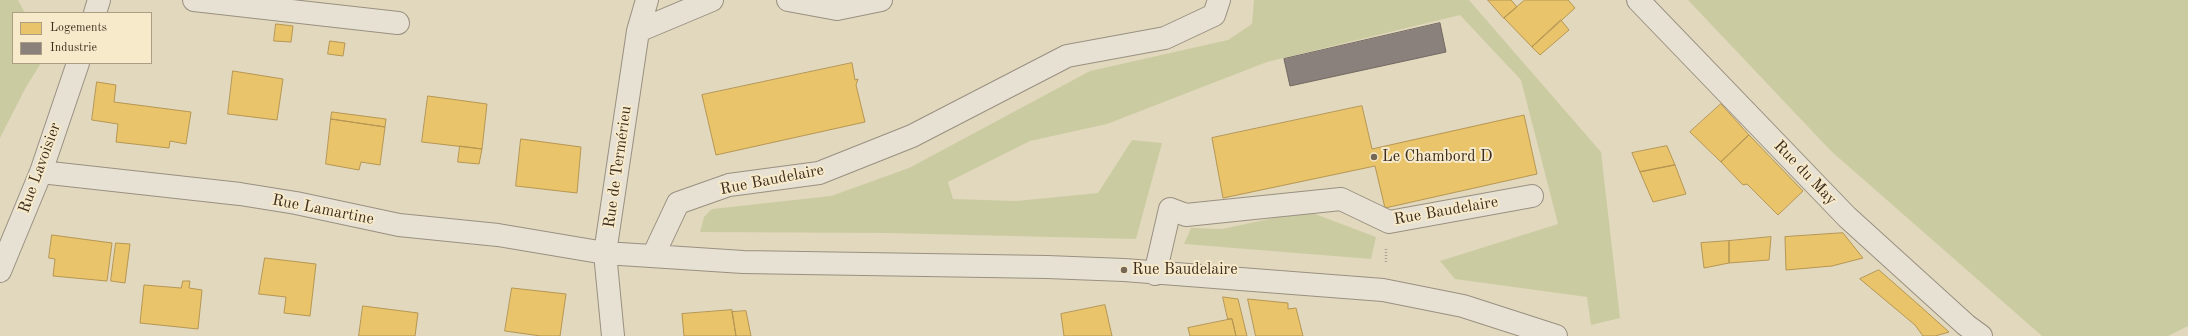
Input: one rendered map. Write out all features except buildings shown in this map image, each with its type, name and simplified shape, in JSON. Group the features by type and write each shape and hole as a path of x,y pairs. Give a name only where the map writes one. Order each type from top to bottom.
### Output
{"street":[{"path":"94,12 99,0"},
{"path":"194,0 398,23"},
{"name":"Rue de Termérieu","path":"613,336 605,253 638,30 647,0"},
{"path":"638,30 712,0"},
{"path":"788,0 837,9 881,0"},
{"name":"Rue Baudelaire","path":"653,256 678,203 729,185 819,173 912,136 1067,56 1165,38 1214,15 1219,0"},
{"name":"Rue du May","path":"1638,0 1847,217 1966,325 1981,336"},
{"name":"Rue Lavoisier","path":"0,271 41,172 78,64"},
{"name":"Rue Lamartine","path":"41,172 240,194 296,203 399,225 498,235 605,253"},
{"name":"Rue Baudelaire","path":"1155,274 1170,209 1186,215 1341,199 1388,222 1532,196"},
{"path":"605,253 743,262 1047,267 1124,270 1155,274 1383,290 1463,306 1556,336"}],"path":[{"path":"1383,290 1388,222"}],"green space":[{"path":"0,0 18,0 24,12 12,12 12,64 40,64 26,87 0,138"},
{"path":"1254,0 1469,0 1601,152 1620,318 1591,325 1587,297 1455,279 1440,261 1558,224 1521,80 1460,15 1267,62 1107,124 1030,141 948,182 953,199 1016,201 1098,193 1132,140 1162,143 1136,239 886,233 700,232 704,217 712,209 831,196 909,168 1090,71 1228,40 1252,24"},
{"path":"1688,0 2188,0 2188,326 2168,336 2042,336 1831,151"},
{"path":"1307,211 1376,237 1371,259 1184,244 1191,228 1222,229"}],"place":[{"name":"Le Chambord D","path":"1374,157"},
{"name":"Rue Baudelaire","path":"1124,270"}]}
